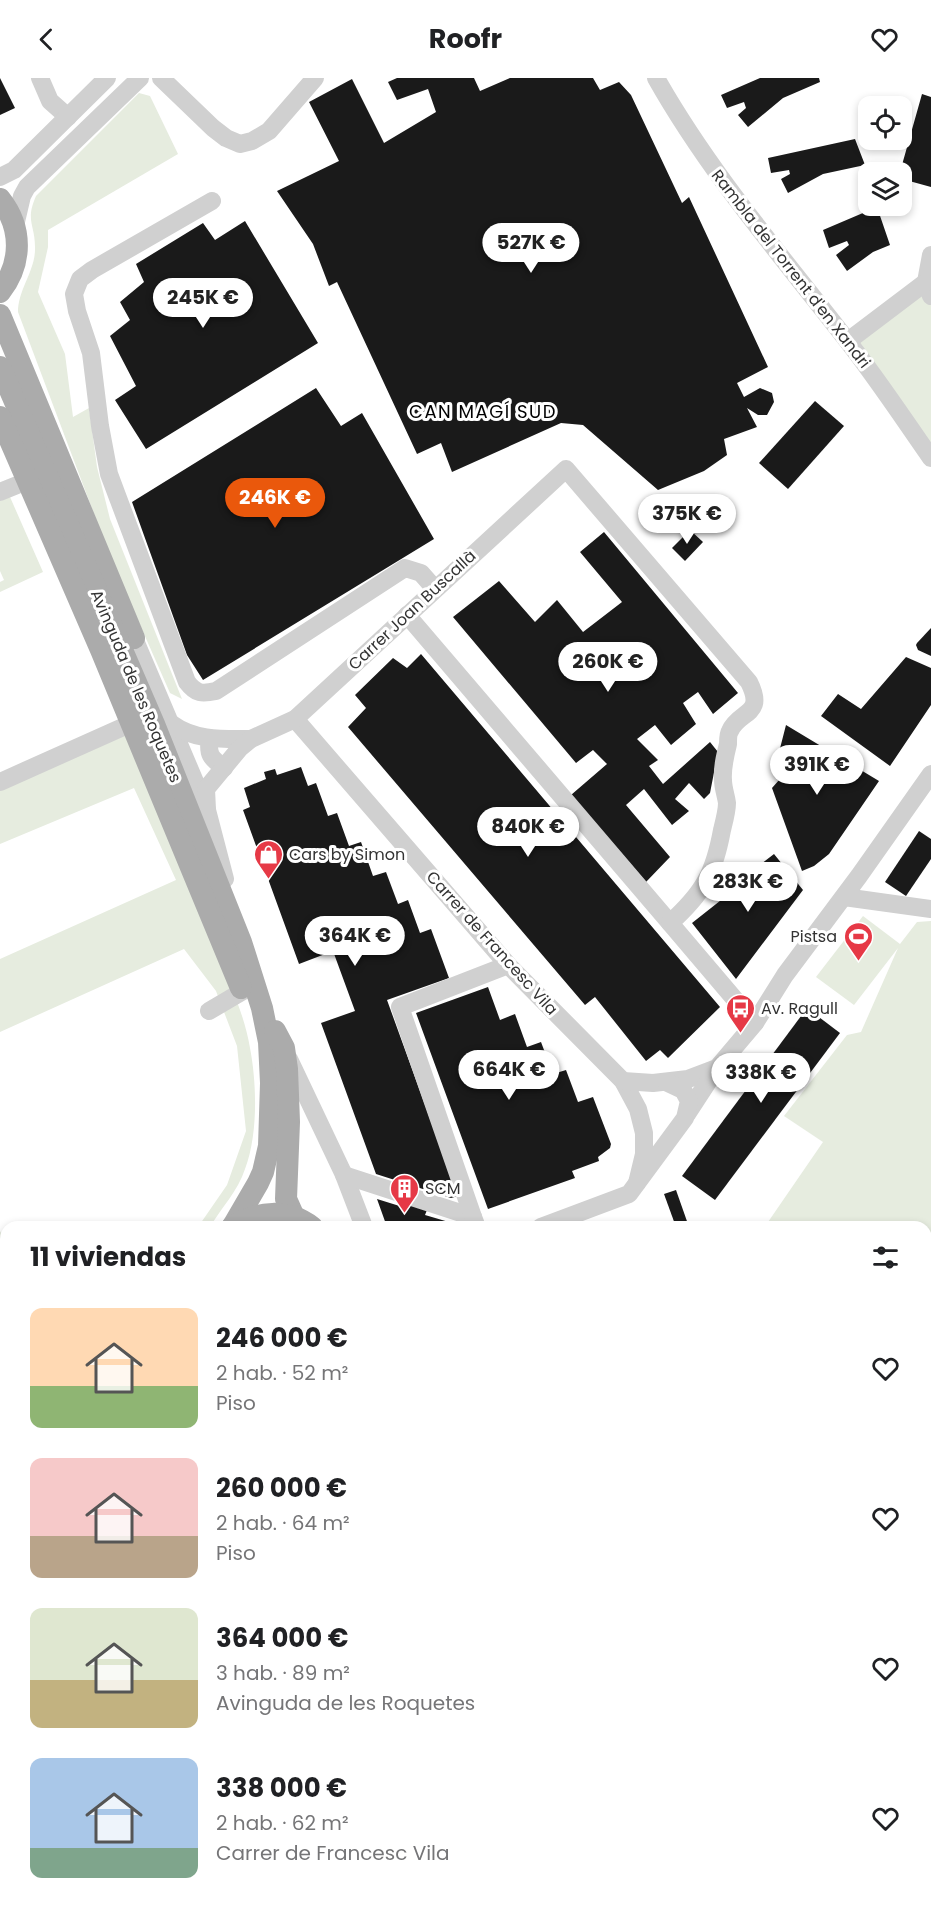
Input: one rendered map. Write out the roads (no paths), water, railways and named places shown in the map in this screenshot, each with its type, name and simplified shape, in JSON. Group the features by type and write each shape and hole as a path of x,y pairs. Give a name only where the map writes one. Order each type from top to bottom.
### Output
{"main road":[{"path":"0,199 11,215 18,242 15,266 9,281 0,292"},
{"path":"0,315 134,638"},
{"name":"Avinguda de les Roquetes","path":"0,367 154,724 241,942 262,1008 269,1042 272,1112 267,1159 258,1183 236,1221"},
{"path":"0,417 132,723 243,992 260,1034 270,1072"},
{"name":"Avinguda de les Roquetes","path":"262,1008 284,1048 288,1079 286,1199 302,1221"},
{"path":"244,1221 256,1215 277,1213 300,1221"}],"street":[{"path":"39,78 50,101 68,117"},
{"path":"0,177 14,170 107,78"},
{"path":"15,226 22,196 27,187 140,78"},
{"path":"161,78 213,128 226,138 240,144 252,141 269,131 315,78"},
{"name":"Rambla del Torrent d'en Xandri","path":"656,78 706,159 848,341 931,458"},
{"path":"212,201 92,270 80,279 74,294 91,353 100,426 110,474 187,682 194,691 203,694 216,691 405,568 422,573 435,589"},
{"path":"848,341 929,290 931,255"},
{"name":"Carrer Joan Buscallà","path":"207,810 206,789 240,748 251,739 295,719 566,469 750,682 755,693 754,704 748,714 729,731 722,767 727,805 718,854 706,883 692,903 670,923"},
{"path":"0,492 27,481"},
{"path":"407,615 670,923 750,1030"},
{"path":"134,638 207,810 241,942"},
{"name":"Carrer de Francesc Vila","path":"295,719 508,965 623,1081 638,1109"},
{"path":"0,782 132,723"},
{"name":"Carrer Joan Buscallà","path":"172,724 182,730 210,738 251,739"},
{"path":"210,738 208,750 212,759 224,768"},
{"path":"557,1221 629,1194 680,1125 717,1068 750,1030 785,975 844,897 931,774"},
{"path":"844,897 931,909"},
{"path":"475,1221 400,1007 508,965"},
{"path":"208,1011 243,992"},
{"name":"Avinguda de les Roquetes","path":"284,1048 344,1174 362,1221"},
{"path":"623,1081 660,1083 688,1079 717,1068"},
{"path":"637,1183 644,1154 644,1133 638,1109 660,1083"},
{"path":"644,1133 656,1137 680,1125 689,1101 682,1090 660,1083"},
{"path":"344,1174 472,1221"}],"place":[{"name":"Cars by Simon","path":"268,880"},
{"name":"Pistsa","path":"858,962"},
{"name":"Av. Ragull","path":"740,1034"},
{"name":"SCM","path":"404,1214"}],"district":[{"name":"CAN MAGÍ SUD","path":"483,411"}]}
